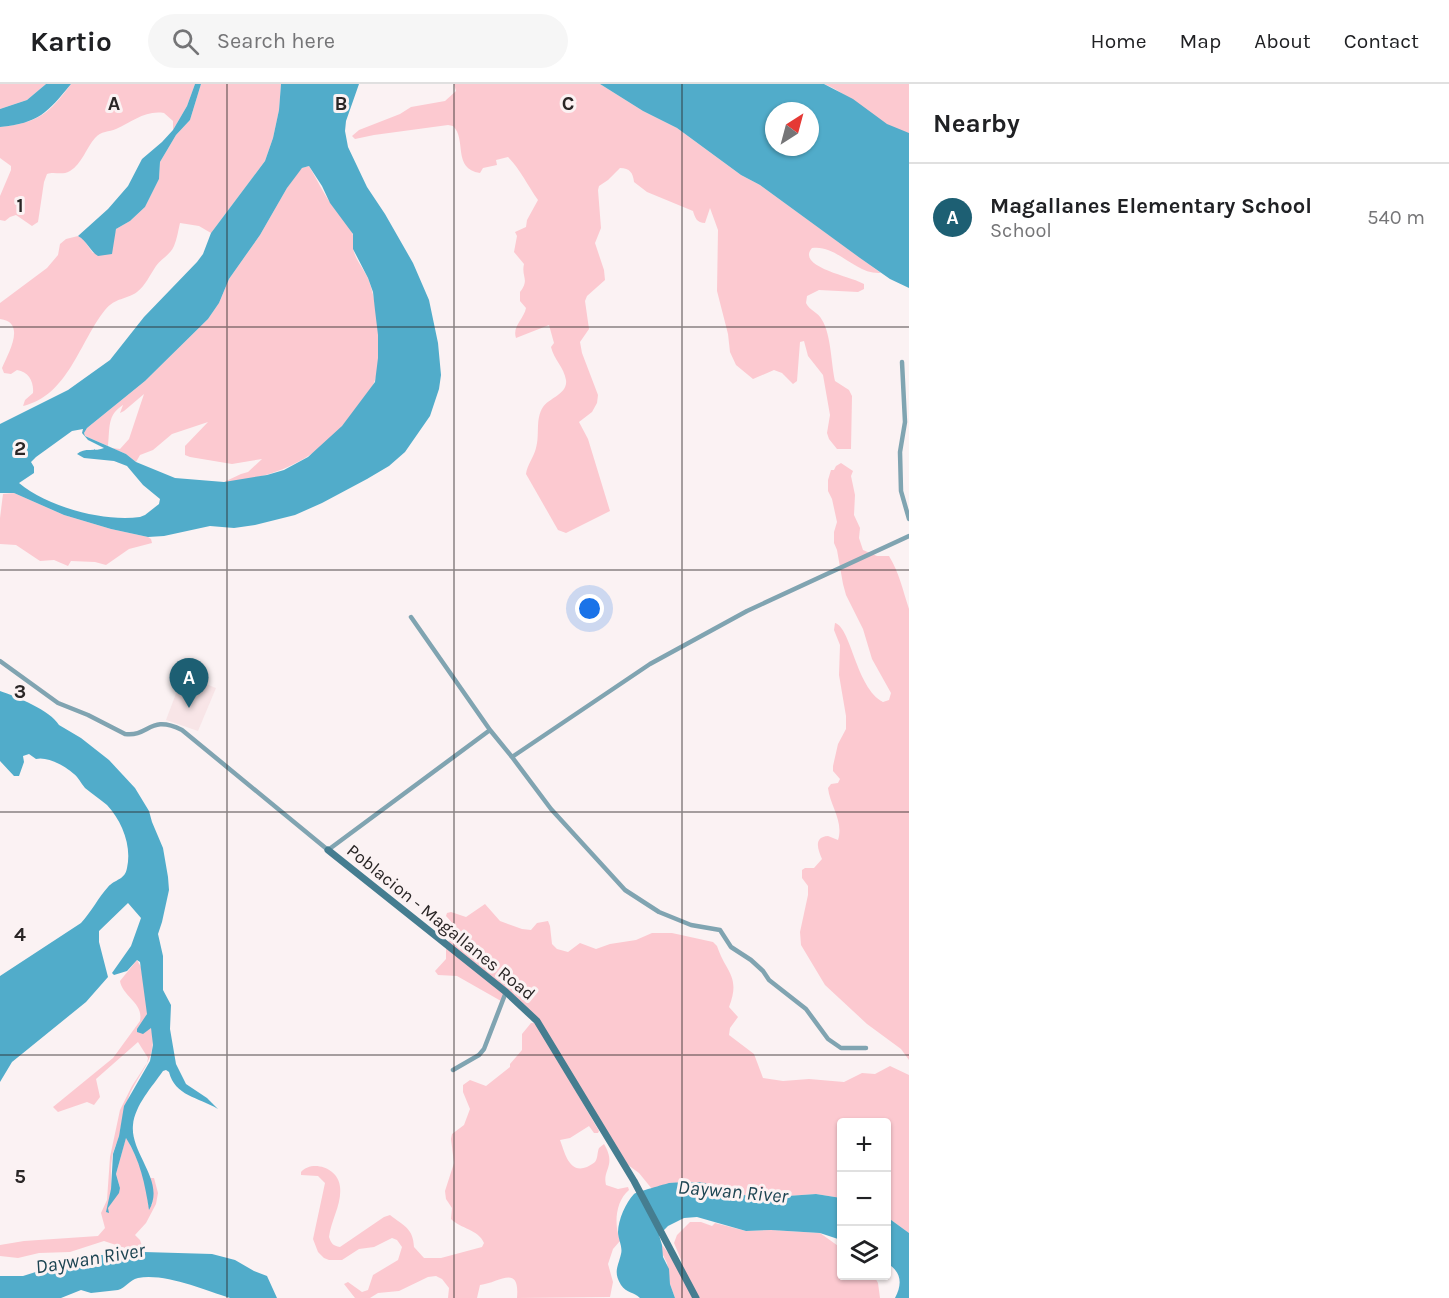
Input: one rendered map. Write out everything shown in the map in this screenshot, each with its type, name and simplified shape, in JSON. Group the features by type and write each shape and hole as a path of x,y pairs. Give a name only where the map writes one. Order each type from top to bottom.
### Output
{"street":[{"path":"902,362 904,422 900,452 901,491 909,519"},
{"path":"512,757 650,664 747,610 909,536"},
{"path":"411,617 490,730 551,809 625,890 659,912 691,925 720,930 731,947 751,960 772,983 806,1009 828,1039 841,1048 866,1048"},
{"path":"0,661 43,693 117,731 132,735 162,723 182,730 328,850 490,730"},
{"name":"Poblacion - Magallanes Road","path":"328,850 506,992 537,1021 634,1181 696,1298"},
{"path":"453,1070 479,1055 484,1049 506,992"}],"shaded area":[{"path":"0,84 46,84 27,100 0,109"},
{"path":"71,84 195,84 187,106 173,130 173,121 164,113 151,113 100,134 74,168 64,173 47,174 38,222 32,226 16,215 5,221 0,220 0,196 11,166 0,158 0,127 24,123 42,115 56,103"},
{"path":"201,84 281,84 279,110 265,161 211,233 199,226 180,223 172,249 156,266 142,287 133,295 117,301 105,310 62,379 38,400 23,406 25,400 33,393 33,385 25,373 17,370 11,374 4,373 2,368 11,347 14,332 13,326 8,321 0,319 0,303 47,268 58,255 60,244 66,239 78,236 93,253 114,236 116,229 130,221 145,207 159,179 160,162 176,135 190,120"},
{"path":"454,84 600,84 643,111 677,128 881,273 854,265 830,250 812,248 809,255 818,266 864,284 864,289 858,292 819,290 807,296 806,303 820,317 825,326 835,381 849,390 852,396 851,449 837,449 829,439 827,433 830,415 823,375 808,356 804,341 800,342 797,381 793,384 782,373 774,370 753,379 736,365 730,352 717,291 718,230 710,208 705,223 700,222 693,211 647,192 634,182 630,172 620,168 599,186 598,190 601,228 595,243 605,280 587,296 585,301 589,329 580,342 598,395 592,412 579,422 588,439 610,511 566,533 558,530 526,474 536,448 538,422 543,407 564,389 566,380 552,352 551,347 554,343 549,325 516,338 515,334 526,308 520,301 520,292 525,281 524,264 514,252 517,236 515,232 526,227 527,220 538,200 508,157 496,160 497,165 483,168 480,173 466,166 459,138 453,126 355,139 352,136 359,130 400,114 411,107 445,101 456,91"},
{"path":"824,84 909,84 909,133 887,125 835,89"},
{"path":"309,166 351,231 354,252 369,281 375,304 379,330 378,370 372,386 353,414 325,443 300,461 271,473 224,482 248,472 262,459 232,464 185,455 185,446 208,422 172,434 153,450 140,455 136,462 126,454 112,448 120,449 129,439 144,394 124,411 120,413 123,405 114,413 110,422 108,446 85,436 87,428 145,381 208,319 219,303 229,279 260,235 296,174 302,168"},
{"path":"841,463 853,471 851,476 855,495 854,515 860,528 859,538 863,550 877,556 889,556 909,609 909,1060 901,1049 867,1024 825,985 801,945 800,932 808,895 808,886 802,878 802,870 814,868 822,859 818,848 820,839 828,836 838,840 839,833 838,820 828,788 831,784 838,783 840,779 833,771 833,766 838,744 846,729 839,675 840,645 834,630 835,623 841,627 860,672 874,695 883,702 889,700 891,693 872,659 863,629 846,595 834,543 837,522 828,491 828,480 831,470"},
{"path":"14,493 64,515 148,537 152,543 129,549 106,565 71,561 68,566 54,560 40,561 16,545 0,544 3,494"},
{"path":"183,675 216,688 198,731 166,720"},
{"path":"485,904 500,921 522,929 531,930 537,923 548,921 552,944 557,949 568,952 580,943 596,949 610,944 636,940 652,933 672,933 713,942 733,981 729,1007 738,1017 730,1028 729,1035 754,1054 763,1078 783,1081 809,1079 844,1082 862,1073 875,1074 890,1066 909,1075 909,1233 891,1220 891,1118 837,1118 837,1197 816,1194 757,1198 731,1192 722,1193 709,1185 697,1182 671,1183 652,1189 639,1173 621,1160 544,1032 505,991 501,1001 457,976 438,975 435,971 446,959 446,949 449,949 447,944 456,927 446,916 447,913 451,912 466,917"},
{"path":"137,960 141,967 148,1010 146,1017 148,1029 151,1028 153,1038 152,1047 147,1064 129,1096 113,1152 108,1207 120,1188 116,1174 126,1137 144,1179 148,1206 152,1205 153,1198 150,1178 154,1178 158,1193 156,1204 146,1223 135,1235 140,1240 144,1252 104,1241 70,1252 39,1253 18,1258 0,1256 0,1245 98,1236 105,1228 101,1213 107,1200 110,1157 120,1110 148,1058 138,1042 96,1079 100,1097 94,1105 87,1102 58,1112 53,1107 113,1058 140,1021 139,1009 120,981"},
{"path":"531,1023 536,1023 599,1131 594,1133 589,1126 570,1138 560,1140 566,1156 576,1168 587,1167 595,1162 599,1148 604,1144 609,1157 606,1185 618,1189 628,1187 629,1190 618,1207 617,1228 620,1241 613,1249 608,1264 613,1282 610,1297 517,1298 515,1281 507,1278 480,1285 477,1298 448,1298 449,1288 442,1279 436,1276 428,1277 399,1291 378,1293 370,1298 355,1298 344,1284 348,1282 362,1292 368,1290 373,1275 398,1260 402,1247 397,1240 392,1238 374,1247 359,1249 342,1260 324,1258 318,1252 313,1239 325,1183 318,1176 301,1175 301,1172 306,1168 318,1166 330,1171 339,1181 339,1200 329,1237 336,1246 340,1247 390,1215 410,1231 414,1247 424,1258 441,1258 482,1247 484,1243 478,1235 451,1219 452,1208 446,1199 445,1191 454,1163 452,1134 464,1125 470,1109 463,1092 463,1085 470,1080 486,1086 510,1067 522,1050 522,1034"},
{"path":"690,1222 701,1222 712,1226 715,1223 746,1231 820,1233 837,1245 837,1280 876,1280 880,1298 675,1298 667,1263 661,1251 662,1245 681,1269 682,1262 674,1243 677,1235"}],"water":[{"path":"46,84 71,84 41,115 24,123 0,127 0,109 27,100"},
{"path":"195,84 201,84 190,120 176,135 160,162 159,179 145,207 130,221 116,229 112,254 98,256 78,236 108,209 128,186 142,159 173,130 187,106"},
{"path":"281,84 359,84 346,121 348,147 367,187 413,263 429,300 438,343 441,375 439,389 430,416 405,452 389,466 367,479 295,515 255,525 234,528 210,526 164,536 148,537 111,529 64,515 14,493 0,493 0,424 68,390 110,360 144,317 203,254 211,233 265,161 279,110","holes":["309,166 330,203 353,234 353,249 373,292 378,335 375,382 342,426 308,457 284,470 224,482 175,478 136,462 126,454 85,436 87,428 145,381 208,319 219,303 229,279 260,235 287,188 302,168","83,429 82,433 88,440 104,448 77,454 84,458 114,461 127,466 143,485 160,499 159,504 140,517 93,515 60,506 31,492 19,483 34,473 31,462 36,457 72,431"]},
{"path":"600,84 824,84 853,99 887,124 909,133 909,288 890,279 677,128 643,111"},
{"path":"0,691 41,709 55,719 59,725 81,738 109,760 135,788 149,811 163,848 169,890 158,934 163,956 163,990 171,1005 170,1029 176,1064 186,1084 207,1098 218,1109 182,1091 166,1070 145,1096 137,1110 133,1125 137,1146 151,1178 153,1199 149,1210 141,1172 126,1138 116,1174 119,1193 108,1208 109,1213 106,1212 111,1189 113,1154 119,1136 124,1106 150,1061 153,1045 151,1028 143,1034 137,1032 147,1014 140,962 137,960 127,971 114,975 112,973 131,946 141,918 128,903 99,931 99,942 108,977 86,1002 12,1062 0,1082 0,976 81,923 108,887 126,872 128,851 125,834 117,818 107,805 85,788 70,771 56,762 36,759 29,754 23,756 24,762 19,776 14,776 0,761"},
{"path":"669,1183 705,1183 722,1193 731,1192 757,1198 816,1194 837,1197 837,1239 820,1233 746,1231 697,1217 684,1218 668,1226 659,1235 675,1298 640,1298 625,1290 619,1280 617,1273 621,1246 618,1227 628,1202 634,1194"},
{"path":"891,1220 909,1233 909,1298 895,1298 900,1283 895,1270 891,1266"},
{"name":"Daywan River","path":"144,1252 212,1254 235,1260 267,1276 277,1298 230,1298 184,1283 149,1277 135,1279 118,1290 91,1293 81,1290 61,1298 0,1298 0,1276 23,1276 76,1257"}],"place":[{"name":"Magallanes Elementary School","path":"189,708"}]}
